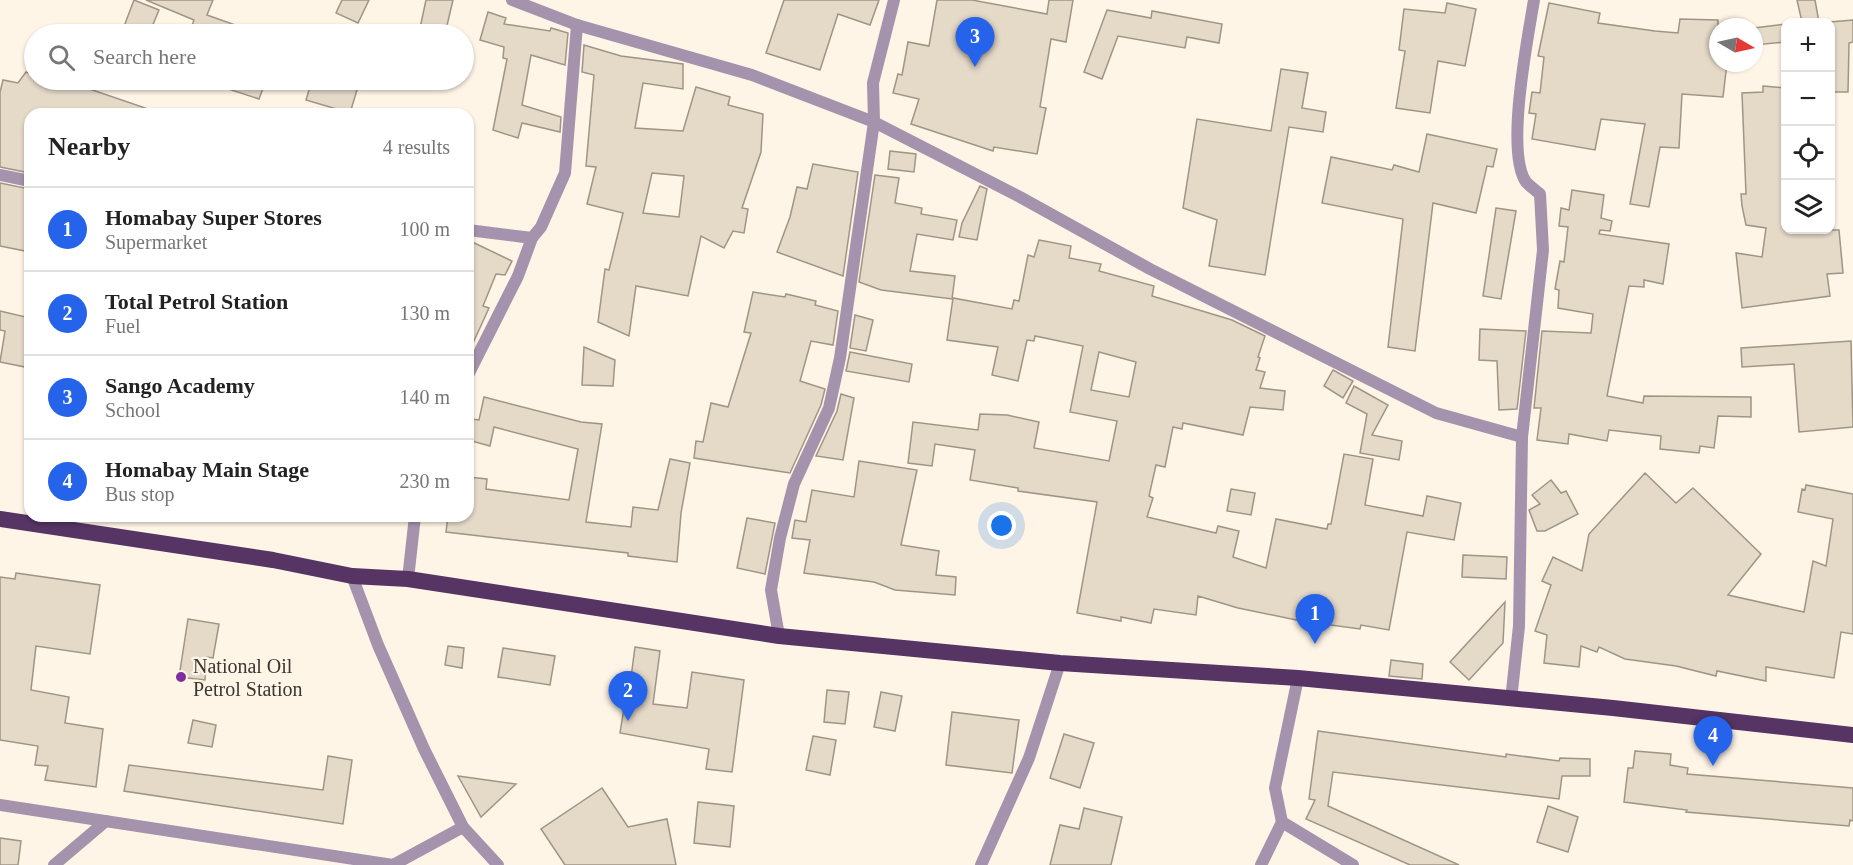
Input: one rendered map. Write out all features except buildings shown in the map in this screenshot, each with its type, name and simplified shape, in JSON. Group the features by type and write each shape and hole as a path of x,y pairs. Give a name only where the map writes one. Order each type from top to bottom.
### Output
{"highway":[{"path":"0,519 273,560 352,576 408,579 779,636 1060,663 1299,678 1853,735"}],"street":[{"path":"512,0 577,25 752,75 874,122 1020,197 1150,268 1436,412 1522,437"},
{"path":"779,636 771,590 780,538 794,484 829,408 833,391 863,211 874,122 873,83 894,0"},
{"path":"1511,700 1520,626 1522,437 1543,250 1540,194 1525,180 1518,149 1517,120 1534,0"},
{"path":"474,363 518,276 532,238 541,227 565,173 577,25"},
{"path":"0,175 24,180"},
{"path":"474,231 532,238"},
{"path":"408,579 414,522"},
{"path":"352,576 378,645 424,749 463,827 498,865"},
{"path":"981,865 1029,758 1060,663"},
{"path":"1261,865 1282,822 1275,788 1299,678"},
{"path":"0,805 393,865 463,827"},
{"path":"54,865 106,820"},
{"path":"1282,822 1353,865"}],"place":[{"name":"Sango Academy","path":"975,67"},
{"name":"Homabay Super Stores","path":"1315,644"},
{"name":"National Oil Petrol Station","path":"181,677"},
{"name":"Total Petrol Station","path":"628,721"},
{"name":"Homabay Main Stage","path":"1713,766"}]}
